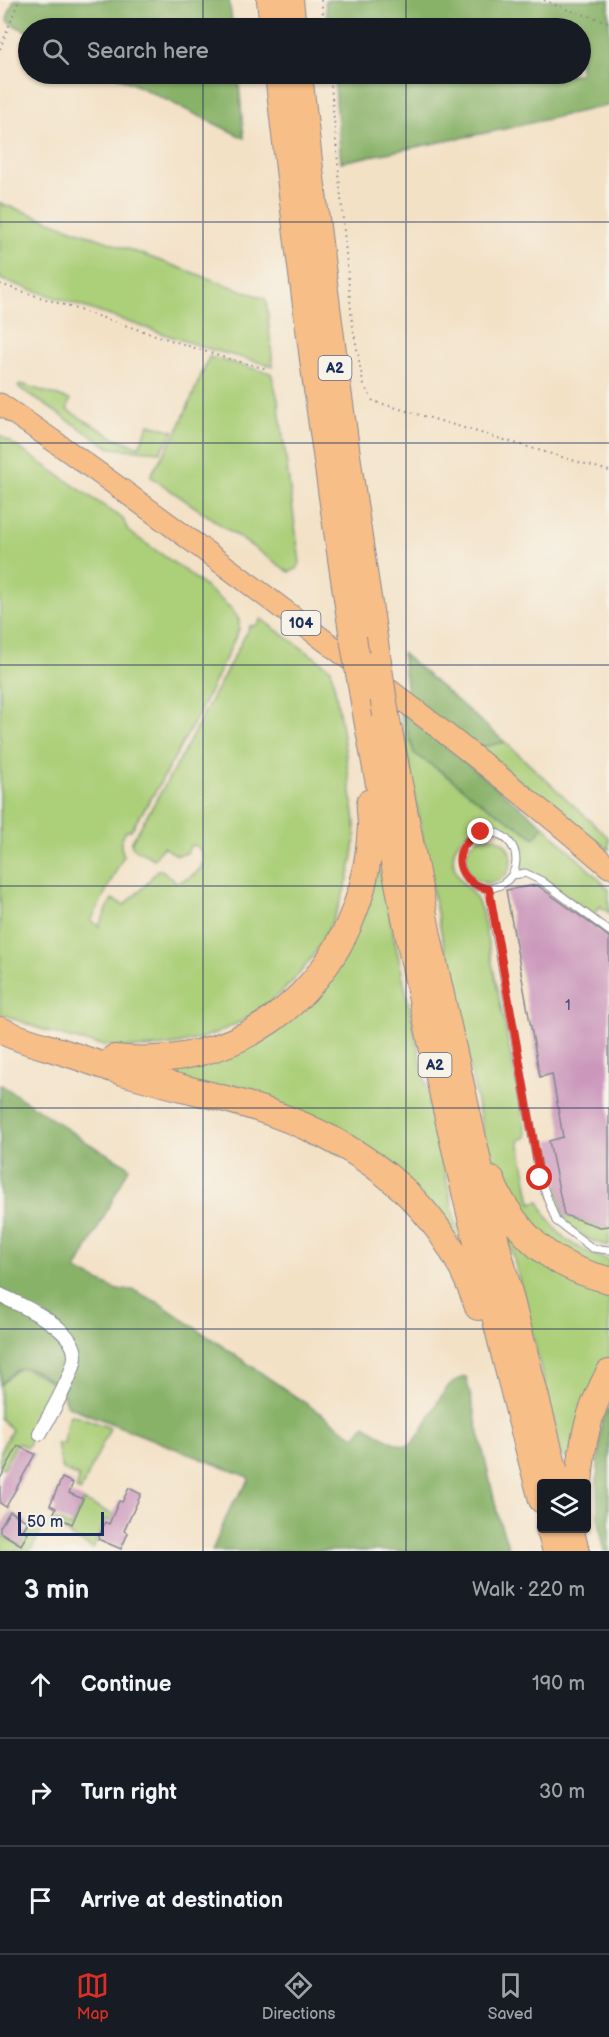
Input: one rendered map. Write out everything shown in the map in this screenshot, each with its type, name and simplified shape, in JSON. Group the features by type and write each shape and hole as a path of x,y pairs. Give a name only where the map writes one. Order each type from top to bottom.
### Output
{"highway":[{"path":"270,0 272,18"},
{"path":"290,0 293,18"},
{"name":"A2","path":"279,84 324,450 376,774 449,1130 503,1355 537,1481"},
{"name":"A2","path":"300,84 327,314 386,715 428,936 496,1242 557,1479"},
{"path":"66,1053 122,1059 164,1060 192,1056 239,1039 263,1027 290,1007 317,977 339,944 352,918 362,887 369,850 371,823 369,806 376,774"},
{"path":"0,1030 39,1046 117,1071 189,1089 282,1117 322,1133 360,1154 396,1181 428,1214 450,1247 467,1279 485,1328 503,1355"},
{"path":"470,1125 486,1150 493,1185 517,1224 549,1256 573,1269 609,1280"},
{"path":"579,1479 586,1426 599,1391 609,1373"},
{"path":"551,1533 556,1551"},
{"path":"571,1533 576,1551"},
{"path":"582,1551 584,1533"}],"main road":[{"name":"104","path":"0,404 103,476 322,639 456,743 609,867"}],"street":[{"path":"0,1295 55,1325 69,1338 75,1357 68,1378 40,1433"}],"lane":[{"path":"481,832 500,834 508,840 516,856 513,875 498,887 489,889 471,883 461,868 459,859 461,850 466,842 481,832"},
{"path":"513,875 525,873 542,881 609,931"},
{"path":"489,889 540,1178 556,1221 592,1248 609,1251"}],"path":[{"path":"0,49 19,0"},
{"path":"321,0 324,18"},
{"path":"544,0 609,22"},
{"path":"331,84 352,321 363,383 373,401 609,471"},
{"path":"0,284 222,357 267,369"}],"green space":[{"path":"14,0 229,0 232,18 18,18 18,27 8,22 7,18"},
{"path":"325,0 609,0 609,105 341,162 335,84 591,84 591,18 327,18"},
{"path":"133,84 239,84 244,138"},
{"path":"0,203 266,299 273,366 206,348 0,279"},
{"path":"209,357 271,373 278,400 300,563 297,569 289,572 150,476 177,432"},
{"path":"21,384 70,400 67,410 113,437 139,447 149,424 174,431 160,452 110,448 18,387"},
{"path":"0,435 123,519 128,531 187,572 232,609 239,620 239,629 197,717 155,792 131,830 126,831 122,837 121,845 124,855 91,921 99,926 112,899 124,905 145,886 157,870 162,870 176,882 190,877 202,866 202,852 195,845 190,846 187,853 177,855 163,847 154,859 133,848 131,843 178,763 250,626 257,625 261,619 331,669 344,742 355,827 353,855 342,898 316,951 298,976 276,997 252,1014 199,1039 140,1048 109,1046 53,1033 0,1013"},
{"path":"402,653 505,742 478,748 407,695"},
{"path":"399,709 403,712 414,753 534,837 544,826 609,889 609,913 600,906 594,915 541,877 520,870 518,850 510,837 499,829 485,828 472,831 461,838 454,850 455,870 475,897 482,913 527,1137 519,1140 531,1203 539,1201 551,1223 566,1240 585,1251 609,1260 609,1275 561,1259 499,1187 484,1135 430,879"},
{"path":"403,712 544,826 535,838 479,801 414,753"},
{"path":"505,742 609,838 609,850 478,748"},
{"path":"488,837 504,844 511,860 504,876 488,883 472,876 465,860 472,844"},
{"path":"380,871 462,1252 398,1179 144,1069 277,1026 371,873"},
{"path":"0,1084 129,1168 76,1270 117,1290 133,1290 159,1303 355,1437 365,1425 397,1444 407,1446 418,1437 447,1388 455,1381 466,1377 499,1520 510,1551 212,1551 231,1506 249,1481 248,1477 70,1407 66,1404 60,1386 35,1371 24,1368 16,1370 0,1385"},
{"path":"559,1187 564,1215 600,1227 609,1226 609,1246 580,1234 565,1220 550,1192"},
{"path":"506,1226 609,1289 609,1361 572,1457 562,1458"},
{"path":"25,1368 60,1386 52,1408 38,1422 27,1447 17,1443 4,1468 0,1466 0,1451 12,1430 0,1418 0,1385 18,1369"},
{"path":"609,1407 609,1551 604,1551 598,1516 597,1480 601,1424"},
{"path":"70,1415 110,1428 80,1492 76,1489 79,1477 62,1469 57,1444 64,1443"},
{"path":"83,1501 110,1513 123,1522 121,1525 106,1519 93,1549 54,1523 55,1520 71,1527"},
{"path":"40,1522 45,1526 30,1551 0,1551 0,1534 21,1546 30,1528"}],"building":[{"path":"537,885 609,937 609,1226 600,1227 564,1215 549,1141 563,1137 552,1074 540,1077 506,890"},
{"path":"18,1446 35,1454 6,1507 0,1503 0,1479"},
{"path":"62,1478 73,1483 69,1493 83,1499 72,1524 53,1515 56,1508 50,1505"},
{"path":"129,1488 141,1494 124,1531 128,1533 121,1549 98,1539 105,1522 109,1524 119,1501 122,1502"},
{"path":"10,1511 28,1522 23,1530 28,1533 21,1545 0,1532 0,1527"}],"route":[{"path":"481,832 466,842 459,859 465,876 471,883 489,889 540,1178"}]}
